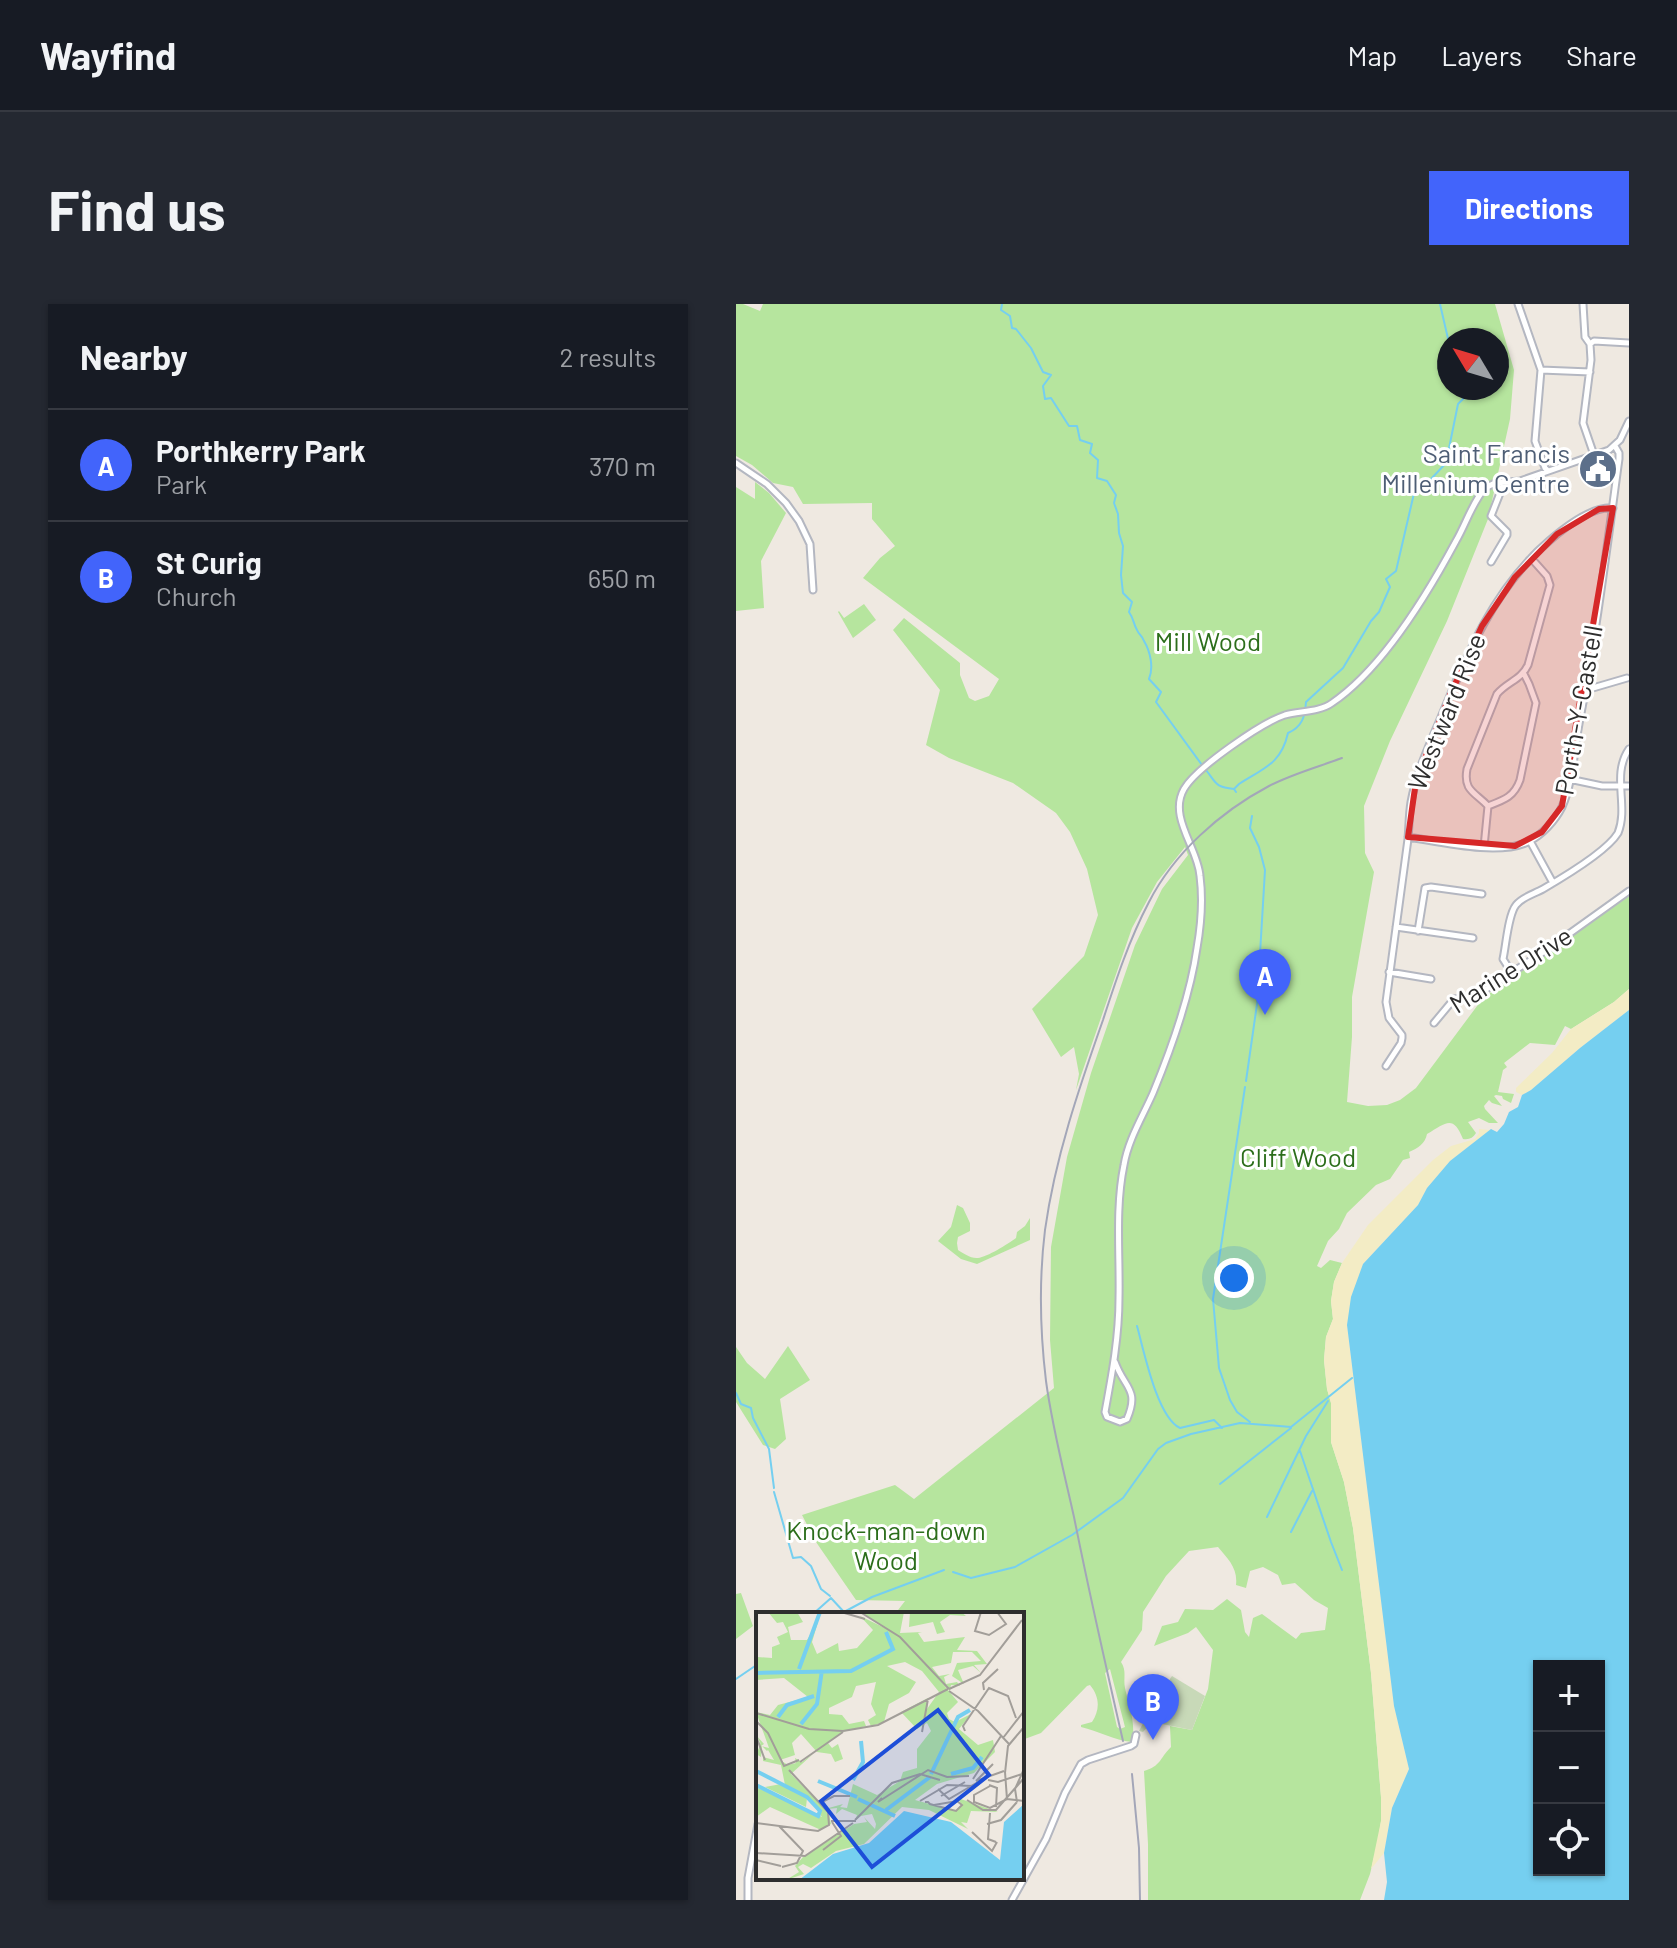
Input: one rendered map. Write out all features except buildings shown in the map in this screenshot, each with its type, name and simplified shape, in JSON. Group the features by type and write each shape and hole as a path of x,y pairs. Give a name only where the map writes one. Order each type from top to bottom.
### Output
{"street":[{"path":"1518,304 1541,370 1535,441 1548,470"},
{"path":"1583,304 1585,337 1590,344 1590,372 1583,423 1594,455"},
{"path":"1590,344 1594,341 1629,343"},
{"path":"1541,370 1590,372"},
{"path":"1115,1362 1119,1375 1128,1386 1133,1404 1127,1419 1120,1422 1107,1417 1105,1412 1115,1362 1124,1161 1179,1022 1197,948 1202,899 1200,872 1178,810 1183,791 1203,767 1275,719 1329,706 1363,678 1433,584 1480,494 1490,484 1520,481 1615,446 1629,421"},
{"name":"Porth-Y-Castell","path":"1530,841 1558,814 1566,794 1586,690 1613,508 1619,459 1615,446"},
{"path":"736,463 767,484 786,503 809,537 813,590"},
{"path":"1491,562 1507,535 1491,516 1504,483"},
{"name":"Westward Rise","path":"1395,1052 1402,1035 1387,1012 1386,1002 1416,781 1470,649 1515,577 1557,534 1599,509 1613,508"},
{"path":"1488,806 1516,791 1536,703 1524,674 1550,585 1547,576 1531,558"},
{"path":"1488,806 1471,792 1467,769 1497,694 1505,685 1524,674"},
{"path":"1586,690 1627,678"},
{"path":"1512,973 1503,959 1517,903 1553,883 1612,841 1620,830 1626,786 1622,765 1629,749"},
{"path":"1569,779 1602,786 1626,786"},
{"path":"1484,847 1488,806"},
{"path":"1408,837 1508,848 1530,841 1553,883"},
{"path":"1418,931 1425,888 1482,894"},
{"name":"Marine Drive","path":"1434,1023 1454,999 1472,997 1512,973 1629,891"},
{"path":"1396,927 1473,938"},
{"path":"1389,972 1431,979"},
{"path":"1386,1066 1395,1052 1387,1047"},
{"path":"1024,1878 1081,1764 1131,1746 1136,1735"},
{"path":"748,1900 751,1851 756,1832"},
{"path":"1012,1900 1023,1880"}],"highlighted area":[{"path":"1613,508 1562,806 1542,832 1515,846 1408,837 1416,781 1450,695 1482,626 1515,577 1557,534 1599,509"}],"green space":[{"path":"736,304 760,311 763,304 1495,304 1502,328 1437,328 1437,400 1509,400 1509,353 1514,370 1510,419 1488,519 1447,621 1390,741 1364,806 1365,853 1374,872 1352,997 1347,1102 1368,1106 1387,1105 1400,1100 1416,1088 1483,998 1629,896 1629,989 1571,1029 1565,1026 1555,1045 1530,1043 1504,1063 1507,1067 1503,1070 1498,1092 1514,1094 1511,1103 1496,1095 1502,1106 1489,1100 1484,1106 1498,1123 1479,1118 1468,1122 1476,1133 1467,1139 1463,1139 1456,1126 1448,1123 1427,1134 1423,1143 1409,1152 1410,1158 1403,1160 1390,1179 1376,1185 1347,1213 1328,1241 1317,1266 1321,1268 1330,1260 1342,1263 1334,1282 1331,1301 1333,1319 1326,1337 1324,1360 1331,1403 1331,1442 1344,1482 1353,1528 1371,1673 1381,1797 1378,1841 1360,1900 1148,1900 1144,1771 1157,1764 1171,1747 1170,1726 1192,1730 1208,1689 1213,1650 1196,1627 1154,1646 1162,1626 1178,1622 1185,1609 1213,1610 1227,1599 1241,1610 1245,1632 1249,1637 1253,1618 1262,1614 1296,1639 1301,1633 1325,1630 1328,1608 1295,1583 1282,1585 1278,1575 1263,1567 1250,1571 1246,1588 1236,1585 1234,1569 1218,1547 1189,1551 1166,1576 1143,1612 1142,1630 1121,1662 1133,1721 1132,1742 1081,1727 1092,1722 1098,1708 1096,1694 1090,1685 1041,1733 1024,1739 1024,1612 897,1612 905,1601 856,1600 816,1542 802,1515 895,1485 914,1499 1054,1388 1050,1340 1051,1247 1067,1157 1091,1073 1135,945 1162,889 1188,855 1185,847 1157,882 1132,928 1076,1090 1079,1074 1074,1047 1061,1057 1032,1009 1084,956 1098,915 1087,869 1070,832 1056,813 1013,783 949,758 926,745 940,690 893,630 904,618 960,663 960,675 969,698 975,701 989,696 999,679 863,578 895,546 872,519 872,503 803,504 793,487 773,483 736,456","holes":["1110,1669 1125,1727 1120,1729 1105,1673"]},
{"path":"755,482 786,513 761,561 764,608 736,611 736,487 755,499"},
{"path":"864,604 876,620 853,638 838,612 844,618"},
{"path":"957,1205 963,1208 970,1223 970,1231 958,1237 957,1243 958,1250 967,1256 982,1257 1003,1247 1016,1238 1017,1232 1030,1218 1030,1240 977,1264 961,1259 938,1241 951,1227"},
{"path":"788,1346 810,1380 780,1399 786,1439 775,1449 763,1445 736,1402 736,1347 747,1363 765,1379"},
{"path":"741,1593 753,1626 736,1639 736,1594"},
{"path":"1172,1676 1205,1696 1192,1730 1152,1722 1143,1732 1139,1731 1154,1702"}],"sand":[{"path":"1629,989 1629,1010 1531,1090 1522,1095 1516,1092 1516,1088 1552,1053 1571,1029"},
{"path":"1479,1129 1490,1130 1450,1161 1427,1188 1418,1205 1363,1264 1347,1325 1394,1706 1409,1769 1392,1808 1384,1853 1371,1869 1381,1821 1381,1797 1371,1673 1353,1528 1344,1482 1331,1442 1331,1403 1324,1360 1326,1337 1333,1319 1331,1301 1334,1282 1342,1263 1368,1225 1433,1160 1451,1146 1475,1139"}],"water":[{"path":"1629,1010 1629,1900 1384,1900 1387,1882 1384,1853 1392,1808 1409,1769 1394,1706 1347,1325 1351,1297 1363,1264 1418,1205 1427,1188 1450,1161 1491,1129 1497,1132 1509,1112 1518,1107 1522,1095"}],"waterway":[{"path":"1002,304 1001,310 1010,316 1012,328 1031,348 1043,372 1051,375 1043,386 1045,399 1051,398 1069,426 1077,426 1080,440 1092,444 1090,453 1098,460 1097,478 1107,481 1116,495 1114,503 1123,546 1123,593 1132,602 1129,612 1150,654 1149,679 1161,692 1156,702 1202,765"},
{"path":"1440,304 1446,328"},
{"path":"1234,789 1276,759 1288,733 1302,721 1306,702 1343,668 1379,612 1390,587 1386,579 1396,571 1415,489 1431,479 1446,463 1458,404 1462,400"},
{"path":"1206,770 1217,784 1236,792"},
{"path":"1246,1081 1257,1004 1265,870 1250,828 1252,816"},
{"path":"1245,1087 1213,1299 1219,1368 1230,1400 1237,1412 1250,1422"},
{"path":"1137,1326 1152,1382 1172,1421 1180,1428 1214,1420 1222,1428"},
{"path":"953,1572 971,1578 1015,1567 1072,1535 1123,1498 1158,1449 1166,1443 1240,1423 1291,1427 1352,1378"},
{"path":"736,1393 741,1404 751,1408 769,1449 774,1488"},
{"path":"1267,1517 1306,1436 1328,1401"},
{"path":"1220,1484 1291,1428"},
{"path":"1300,1451 1342,1570"},
{"path":"1291,1532 1312,1491"},
{"path":"774,1492 793,1558 801,1557 811,1566 821,1589 830,1596"},
{"path":"844,1612 872,1597 944,1570"},
{"path":"815,1612 831,1598 844,1612"},
{"path":"736,1679 756,1665"}],"railway":[{"path":"1123,1741 1058,1449 1046,1381 1041,1324 1042,1267 1055,1176 1077,1097 1118,975 1135,931 1159,884 1200,835 1233,808 1278,782 1342,758"},
{"path":"1132,1774 1140,1900"}],"place":[{"name":"Saint Francis Millenium Centre","path":"1598,469"},
{"name":"Porthkerry Park","path":"1265,1015"},
{"name":"St Curig","path":"1153,1740"}],"park label":[{"name":"Mill Wood","path":"1208,642"},
{"name":"Cliff Wood","path":"1298,1158"},
{"name":"Knock-man-down Wood","path":"886,1546"}]}
